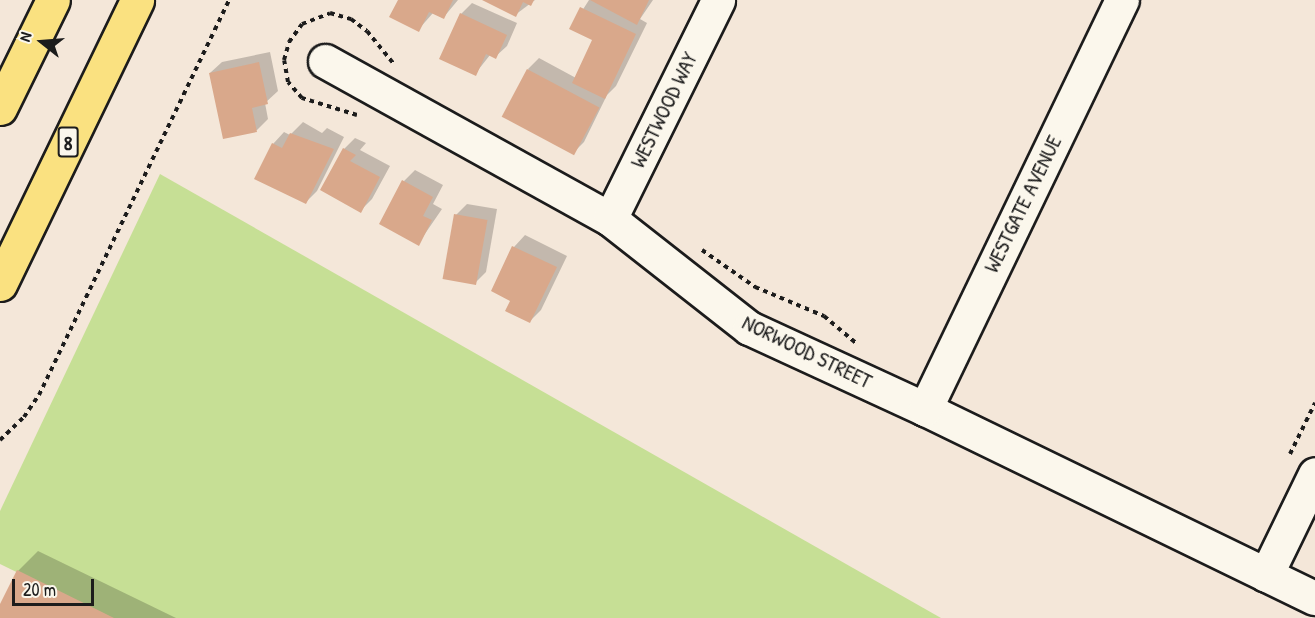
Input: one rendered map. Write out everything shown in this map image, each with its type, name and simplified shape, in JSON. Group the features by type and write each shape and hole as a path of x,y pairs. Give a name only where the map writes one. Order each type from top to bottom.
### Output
{"highway":[{"path":"0,108 53,0"},
{"name":"8","path":"0,284 137,0"}],"street":[{"name":"WESTWOOD WAY","path":"610,219 718,0"},
{"name":"WESTGATE AVENUE","path":"925,409 1122,0"},
{"name":"NORWOOD STREET","path":"325,61 610,219 749,328 925,409 1315,598"},
{"path":"1266,575 1315,474"}],"path":[{"path":"0,440 24,417 39,395 229,0"}],"green space":[{"path":"160,174 941,618 111,618 0,564 0,511"}],"building":[{"path":"398,0 453,0 444,19 429,12 419,32 389,17"},
{"path":"482,0 534,0 531,6 523,2 516,17"},
{"path":"590,0 649,0 637,25"},
{"path":"580,7 636,34 605,99 572,83 592,40 569,29"},
{"path":"460,13 507,35 496,59 486,54 476,76 439,59"},
{"path":"259,62 268,104 252,108 257,132 223,139 209,73"},
{"path":"527,69 599,107 574,155 502,117"},
{"path":"290,133 334,149 306,204 254,179 272,143 282,148"},
{"path":"343,148 356,155 350,161 380,177 361,213 320,190"},
{"path":"402,180 433,197 423,216 432,220 419,246 379,224"},
{"path":"454,214 487,220 476,285 443,279"},
{"path":"512,246 557,267 530,323 505,311 510,301 491,291"},
{"path":"17,570 114,618 0,618 0,604"}]}
